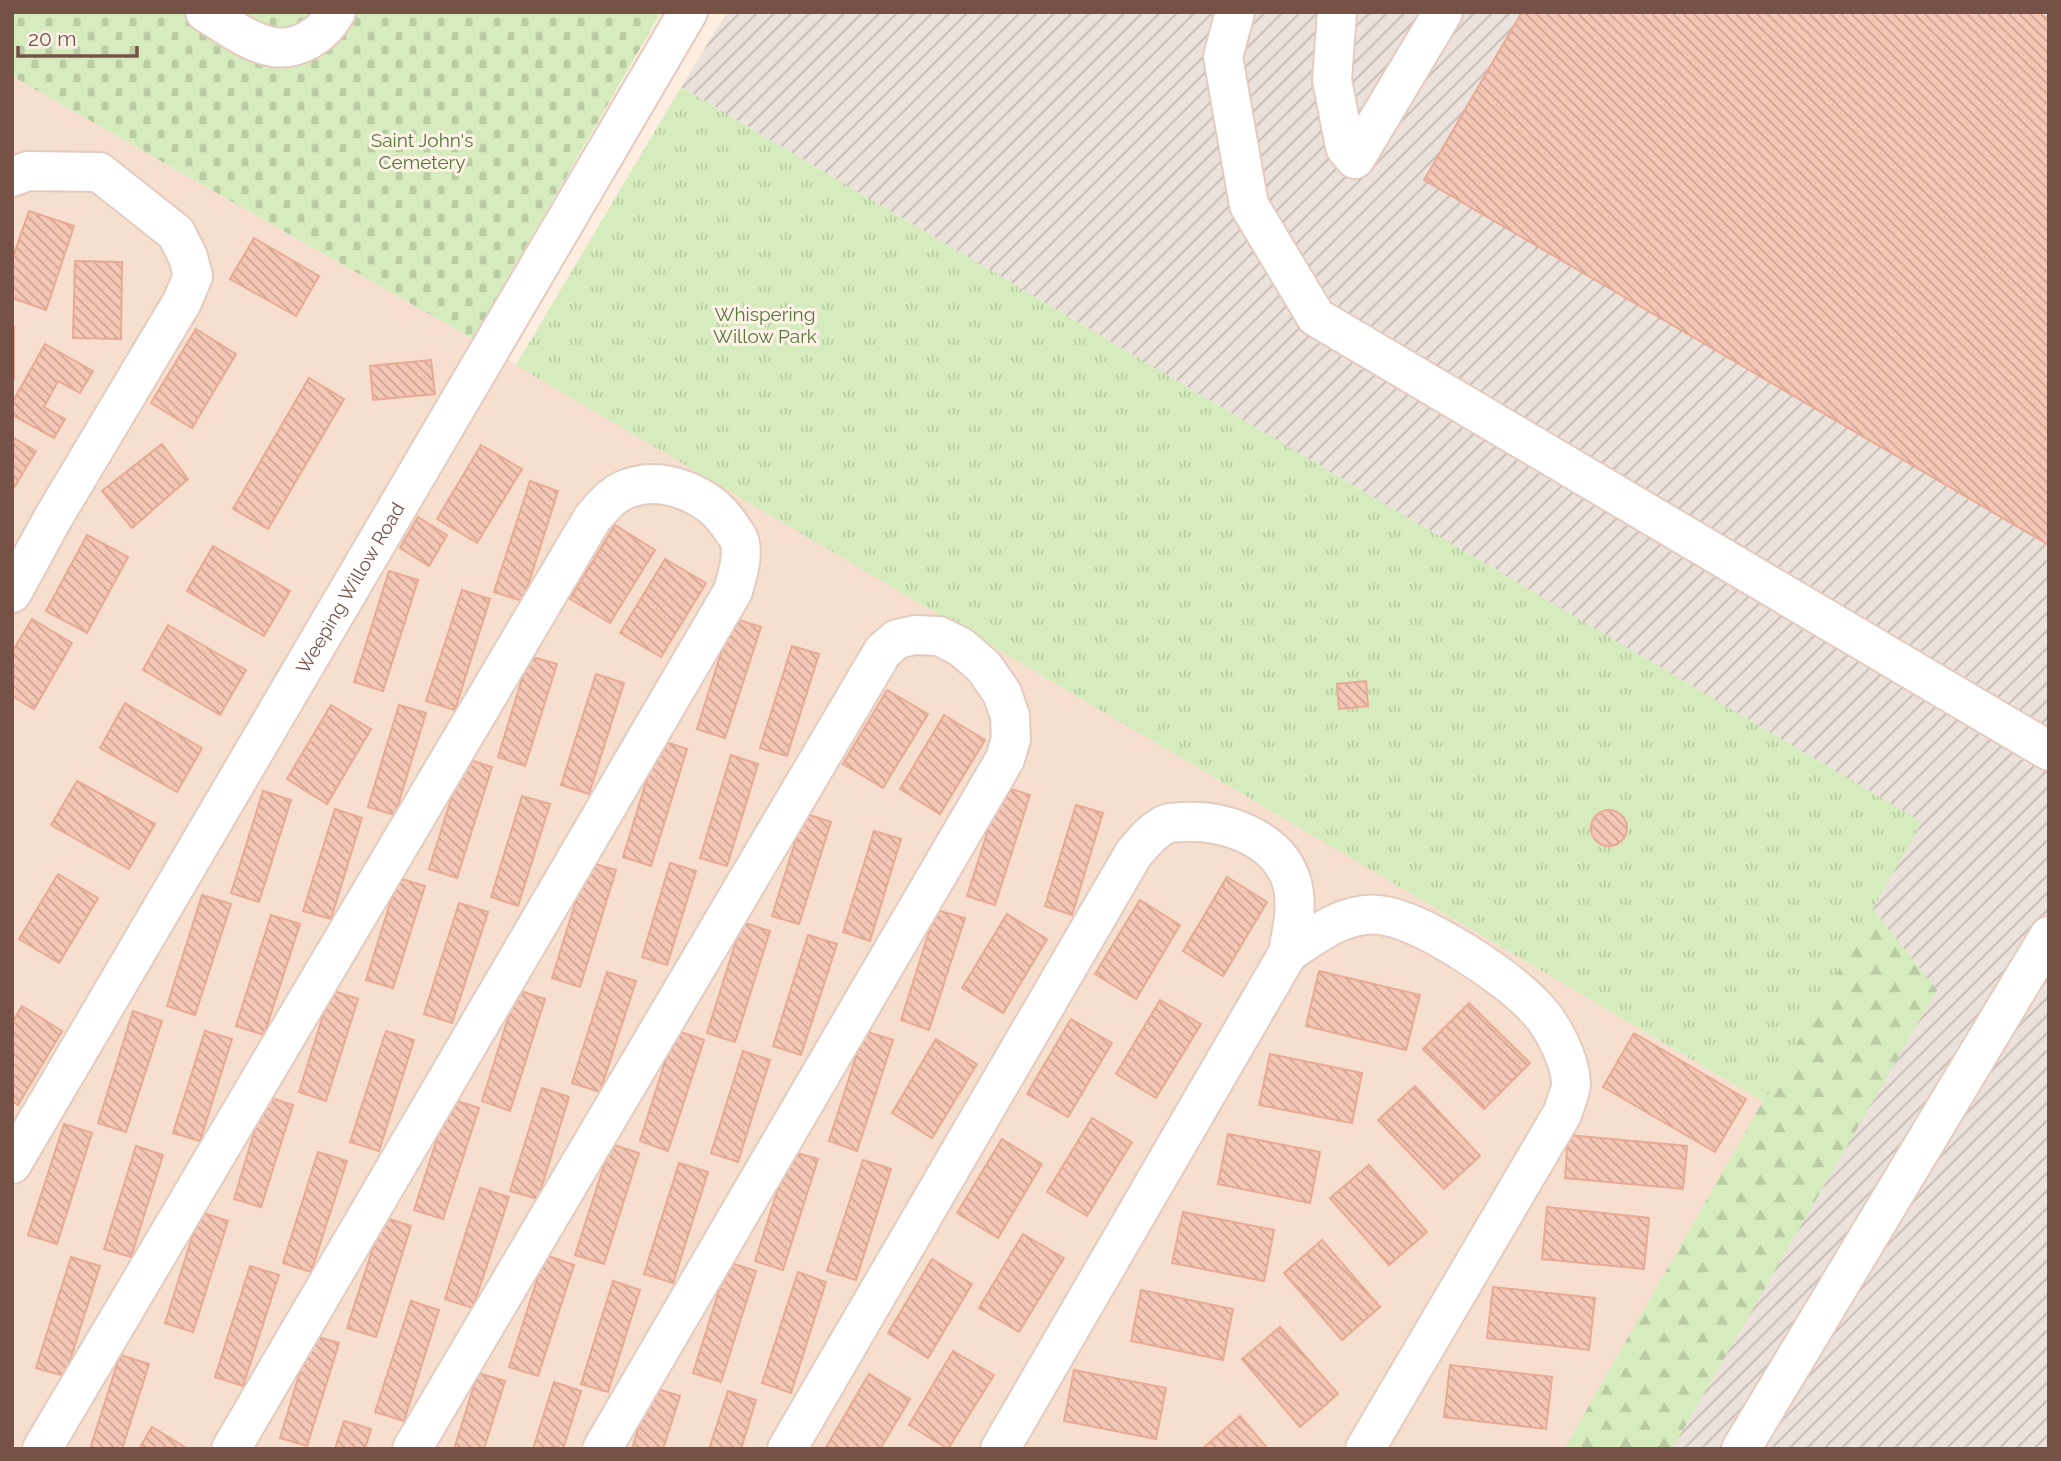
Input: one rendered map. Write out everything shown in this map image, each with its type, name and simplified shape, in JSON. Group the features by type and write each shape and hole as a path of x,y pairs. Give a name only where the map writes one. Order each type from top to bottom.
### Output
{"street":[{"path":"205,12 249,38 274,47 296,46 317,36 336,12"},
{"name":"Weeping Willow Road","path":"12,1164 688,12"},
{"path":"1235,12 1223,57 1249,205 1316,317 2049,751"},
{"path":"1337,12 1332,80 1345,147 1355,159 1443,12"},
{"path":"12,177 28,171 99,172 176,233 188,257 192,276 181,302 53,518 12,593"},
{"path":"42,1449 592,519 609,498 626,488 642,484 672,486 702,499 727,520 740,541 740,569 733,591 231,1449"},
{"path":"412,1449 883,651 897,639 915,635 939,636 961,647 984,667 1002,693 1010,716 1011,739 1005,759 602,1449"},
{"path":"788,1449 1133,853 1149,836 1167,824 1194,821 1228,826 1254,837 1278,857 1292,882 1295,913 1288,953 1000,1449"},
{"path":"1288,953 1322,930 1352,917 1380,915 1410,924 1438,937 1510,984 1537,1008 1553,1031 1565,1056 1572,1084 1562,1114 1365,1449"},
{"path":"1741,1449 2049,936"}],"shaded area":[{"path":"727,12 2049,12 2049,1449 1564,1449 1764,1102 1921,822 681,87"},
{"path":"12,76 473,339 1764,1102 1564,1449 12,1449"}],"green space":[{"name":"Saint John's Cemetery","path":"12,12 661,12 473,339 12,76"},
{"name":"Whispering Willow Park","path":"681,87 1922,822 1764,1102 516,365"},
{"path":"1873,909 1937,990 1672,1449 1564,1449"}],"building":[{"path":"1522,12 2037,12 2049,19 2049,545 1424,180"},
{"path":"29,211 74,226 46,310 12,298 12,260"},
{"path":"254,238 319,276 296,316 230,279"},
{"path":"75,261 122,262 121,339 73,338"},
{"path":"14,327 14,379 12,379"},
{"path":"196,329 236,354 192,428 151,403"},
{"path":"45,344 93,371 80,393 58,381 44,407 65,419 54,438 12,415 12,403"},
{"path":"431,360 435,394 373,400 370,366"},
{"path":"309,378 344,399 268,529 233,509"},
{"path":"12,437 36,451 12,491"},
{"path":"162,444 188,479 132,528 102,491"},
{"path":"481,445 522,469 477,543 437,519"},
{"path":"530,481 558,491 523,601 494,592"},
{"path":"418,517 447,535 429,566 400,548"},
{"path":"615,525 655,550 610,623 570,599"},
{"path":"87,535 128,557 87,633 46,611"},
{"path":"213,546 290,591 264,636 187,591"},
{"path":"665,559 706,583 661,657 620,633"},
{"path":"389,571 418,580 383,691 354,682"},
{"path":"462,590 490,599 455,710 426,701"},
{"path":"732,618 761,627 725,738 697,729"},
{"path":"32,619 72,643 34,709 12,696 12,652"},
{"path":"168,625 246,670 220,715 143,670"},
{"path":"792,646 819,654 787,756 760,748"},
{"path":"529,656 557,664 525,766 498,757"},
{"path":"596,674 624,683 589,794 561,785"},
{"path":"1366,681 1368,706 1339,709 1337,684"},
{"path":"887,690 928,714 883,788 843,764"},
{"path":"125,703 202,748 177,792 100,748"},
{"path":"331,705 371,729 327,804 287,779"},
{"path":"399,705 426,713 395,815 368,807"},
{"path":"944,715 985,740 940,814 900,789"},
{"path":"659,740 687,749 651,866 623,857"},
{"path":"731,755 758,764 727,866 700,858"},
{"path":"464,758 492,767 457,878 429,869"},
{"path":"77,781 155,824 129,869 51,825"},
{"path":"1002,786 1030,795 995,905 967,896"},
{"path":"263,791 291,800 259,902 231,893"},
{"path":"522,796 550,804 518,906 491,897"},
{"path":"1076,805 1103,813 1072,915 1045,906"},
{"path":"335,809 362,818 331,919 303,911"},
{"path":"1609,810 1622,815 1627,828 1622,841 1609,846 1596,841 1591,828 1596,815"},
{"path":"804,813 831,822 799,924 772,916"},
{"path":"874,831 901,839 870,941 843,932"},
{"path":"588,862 616,870 580,987 552,978"},
{"path":"670,863 696,871 667,965 642,957"},
{"path":"58,874 98,898 59,963 19,939"},
{"path":"1227,877 1267,902 1223,976 1183,951"},
{"path":"398,878 425,886 393,988 366,980"},
{"path":"202,895 231,904 195,1015 167,1006"},
{"path":"1140,900 1180,925 1136,999 1095,974"},
{"path":"459,903 488,912 452,1023 424,1014"},
{"path":"936,910 965,918 929,1030 901,1020"},
{"path":"1007,914 1047,939 1003,1013 962,988"},
{"path":"271,915 300,924 264,1035 236,1026"},
{"path":"742,922 770,931 735,1042 707,1033"},
{"path":"808,935 837,944 801,1055 773,1046"},
{"path":"1319,971 1420,995 1406,1050 1306,1026"},
{"path":"607,972 636,981 600,1092 572,1083"},
{"path":"331,990 358,999 326,1101 299,1092"},
{"path":"517,990 545,999 510,1111 482,1101"},
{"path":"1160,1000 1201,1024 1156,1098 1116,1074"},
{"path":"1469,1003 1530,1063 1484,1109 1423,1049"},
{"path":"22,1006 62,1031 18,1105 12,1101 12,1023"},
{"path":"133,1011 162,1021 126,1132 98,1123"},
{"path":"1071,1019 1112,1043 1068,1117 1027,1094"},
{"path":"675,1030 704,1040 668,1151 640,1141"},
{"path":"205,1031 232,1039 200,1141 173,1133"},
{"path":"386,1031 414,1040 379,1151 350,1142"},
{"path":"864,1031 893,1040 857,1151 829,1141"},
{"path":"1634,1033 1746,1099 1715,1152 1603,1087"},
{"path":"936,1039 977,1064 932,1138 892,1113"},
{"path":"743,1051 770,1060 738,1162 711,1153"},
{"path":"1270,1054 1362,1073 1352,1123 1259,1105"},
{"path":"1415,1086 1480,1156 1444,1189 1378,1120"},
{"path":"542,1088 569,1097 538,1199 510,1191"},
{"path":"265,1096 293,1105 261,1207 234,1199"},
{"path":"450,1099 479,1108 443,1219 414,1210"},
{"path":"1092,1118 1132,1142 1087,1216 1047,1192"},
{"path":"64,1124 92,1133 57,1244 28,1235"},
{"path":"1228,1134 1320,1152 1310,1203 1218,1184"},
{"path":"1568,1135 1687,1146 1683,1189 1565,1178"},
{"path":"1002,1139 1042,1164 998,1238 957,1213"},
{"path":"611,1144 639,1153 604,1264 575,1255"},
{"path":"136,1146 163,1155 131,1257 104,1249"},
{"path":"790,1151 818,1159 783,1270 755,1261"},
{"path":"318,1152 347,1161 311,1272 283,1263"},
{"path":"863,1160 891,1169 856,1280 827,1271"},
{"path":"679,1163 708,1172 673,1283 644,1274"},
{"path":"1369,1165 1427,1232 1389,1265 1330,1198"},
{"path":"480,1188 509,1197 473,1308 445,1299"},
{"path":"1547,1207 1649,1218 1644,1269 1542,1259"},
{"path":"200,1212 228,1221 193,1332 165,1323"},
{"path":"1183,1212 1274,1230 1264,1281 1172,1263"},
{"path":"383,1217 411,1226 376,1337 347,1328"},
{"path":"1023,1234 1064,1258 1019,1332 979,1308"},
{"path":"1322,1240 1380,1307 1342,1340 1284,1273"},
{"path":"545,1255 574,1265 538,1376 509,1367"},
{"path":"71,1257 100,1266 65,1376 36,1368"},
{"path":"932,1259 972,1284 928,1358 888,1333"},
{"path":"728,1262 756,1271 721,1382 693,1373"},
{"path":"250,1266 279,1275 243,1386 215,1377"},
{"path":"798,1272 826,1282 791,1393 762,1383"},
{"path":"613,1281 640,1290 608,1392 581,1384"},
{"path":"1493,1287 1595,1298 1589,1350 1487,1338"},
{"path":"1141,1290 1233,1309 1223,1360 1131,1341"},
{"path":"411,1301 439,1310 404,1421 375,1412"},
{"path":"1280,1327 1338,1394 1300,1427 1242,1359"},
{"path":"311,1335 339,1343 307,1446 280,1438"},
{"path":"953,1351 994,1375 948,1449 909,1425"},
{"path":"120,1355 149,1364 122,1449 90,1449"},
{"path":"1450,1365 1552,1377 1546,1429 1444,1417"},
{"path":"1074,1370 1166,1388 1156,1439 1064,1421"},
{"path":"478,1373 505,1381 484,1449 454,1449"},
{"path":"869,1374 910,1399 880,1449 825,1449"},
{"path":"554,1382 581,1391 563,1449 533,1449"},
{"path":"651,1387 680,1396 663,1449 632,1449"},
{"path":"728,1391 756,1400 741,1449 709,1449"},
{"path":"1240,1416 1268,1449 1202,1449"},
{"path":"344,1421 371,1429 365,1449 335,1449"},
{"path":"152,1427 188,1449 139,1449"}]}
